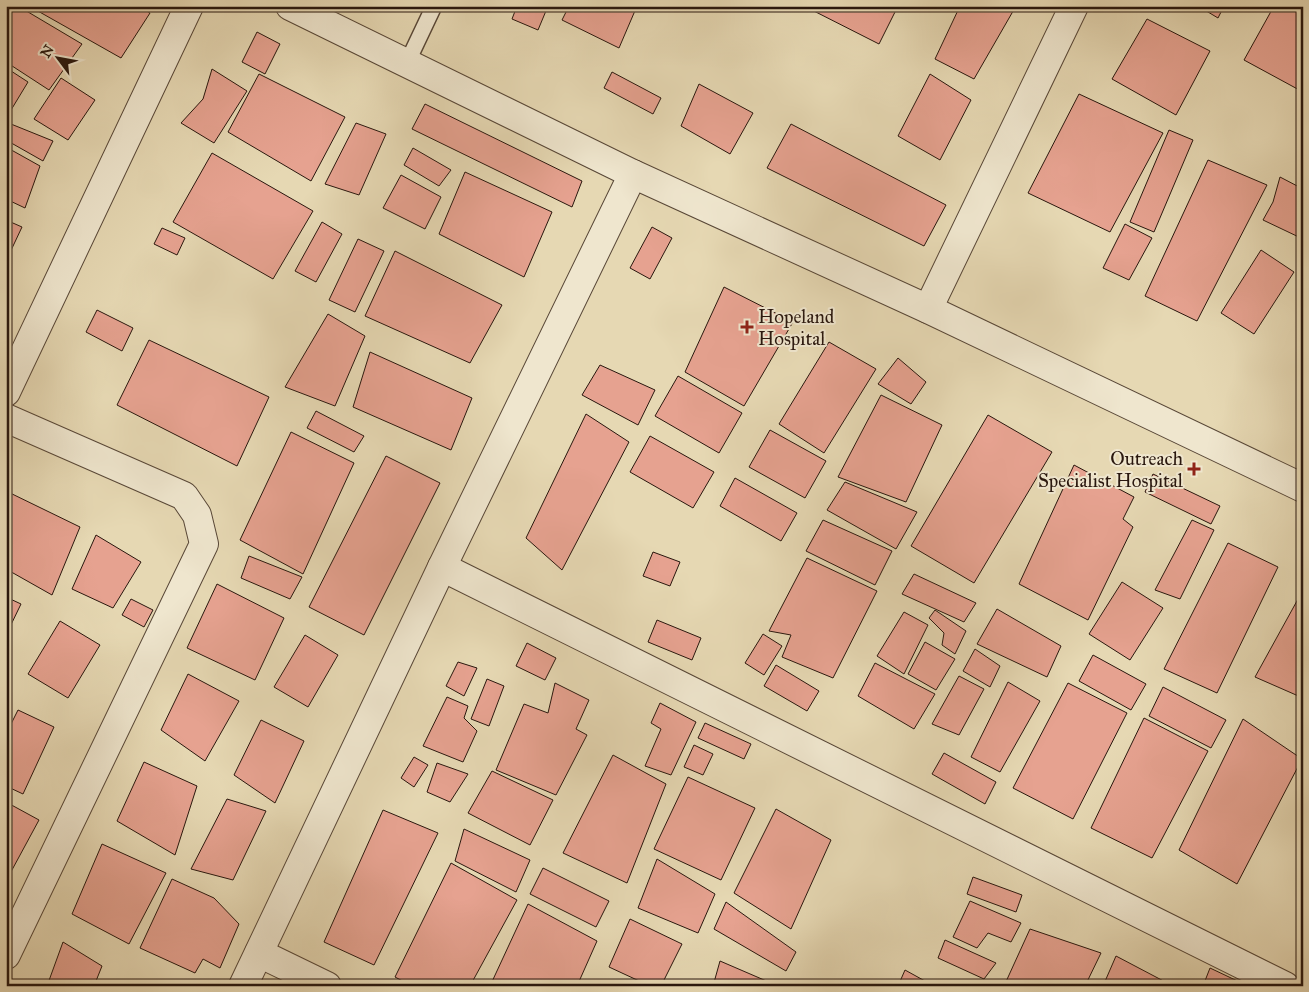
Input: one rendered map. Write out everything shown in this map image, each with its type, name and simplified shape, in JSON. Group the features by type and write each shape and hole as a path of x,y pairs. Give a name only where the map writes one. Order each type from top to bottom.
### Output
{"street":[{"path":"6,392 190,6"},
{"path":"290,6 633,174 928,309 1303,488"},
{"path":"928,309 1074,6"},
{"path":"243,986 442,567 633,174"},
{"path":"6,418 184,496 197,515 204,544 6,955"},
{"path":"442,567 1285,986"},
{"path":"259,953 327,986"}],"lane":[{"path":"407,63 434,6"}],"building":[{"path":"6,6 18,6 82,44 49,90 6,62"},
{"path":"29,6 138,6 150,13 121,58"},
{"path":"517,6 548,6 538,30 512,19"},
{"path":"569,6 637,6 619,48 562,20"},
{"path":"804,6 898,6 879,44"},
{"path":"960,6 1016,6 974,79 935,59"},
{"path":"1198,6 1224,6 1218,18"},
{"path":"1274,6 1288,6 1303,14 1303,92 1244,60"},
{"path":"1147,19 1210,51 1176,115 1112,79"},
{"path":"257,32 280,44 265,74 242,62"},
{"path":"8,69 28,82 8,115 6,114 6,72"},
{"path":"212,69 247,91 214,143 181,123 203,99"},
{"path":"612,72 661,98 653,114 604,88"},
{"path":"259,74 345,117 311,181 228,132"},
{"path":"930,74 971,100 940,160 898,136"},
{"path":"61,78 95,100 68,140 34,119"},
{"path":"699,84 753,113 730,154 681,126"},
{"path":"1079,94 1163,133 1110,232 1028,193"},
{"path":"425,104 582,181 572,207 412,129"},
{"path":"6,122 53,141 43,161 6,140"},
{"path":"356,123 386,134 359,195 325,184"},
{"path":"791,124 946,205 924,246 767,168"},
{"path":"1169,130 1193,140 1154,232 1130,222"},
{"path":"6,147 40,166 25,208 6,199"},
{"path":"413,148 451,170 439,186 404,165"},
{"path":"212,153 313,211 273,279 173,222"},
{"path":"1208,160 1267,185 1197,321 1145,296"},
{"path":"465,172 552,212 524,277 439,234"},
{"path":"401,175 441,197 425,229 383,208"},
{"path":"1280,177 1303,189 1303,239 1263,220 1273,202"},
{"path":"6,220 22,227 6,261"},
{"path":"322,222 342,234 316,282 295,271"},
{"path":"1125,224 1152,238 1129,280 1103,268"},
{"path":"652,227 672,238 650,279 630,268"},
{"path":"162,228 185,238 177,255 154,244"},
{"path":"358,239 384,251 355,312 329,300"},
{"path":"1261,250 1294,272 1254,334 1221,313"},
{"path":"395,251 502,305 470,363 365,316"},
{"path":"724,287 793,322 744,406 685,372"},
{"path":"97,310 133,328 122,351 86,332"},
{"path":"328,314 365,336 335,406 285,387"},
{"path":"149,340 269,397 237,466 117,405"},
{"path":"829,342 876,369 824,453 779,424"},
{"path":"370,352 472,398 451,450 353,407"},
{"path":"898,358 926,382 911,404 878,384"},
{"path":"600,365 655,390 638,425 582,395"},
{"path":"678,376 742,413 719,453 655,416"},
{"path":"881,395 942,425 906,502 838,477"},
{"path":"316,411 364,436 354,452 307,428"},
{"path":"586,414 629,442 562,570 526,538"},
{"path":"988,415 1052,452 974,583 911,546"},
{"path":"770,430 826,461 805,498 749,467"},
{"path":"291,432 354,463 303,574 240,540"},
{"path":"650,436 714,472 693,508 630,472"},
{"path":"386,456 440,483 364,635 309,607"},
{"path":"1074,465 1134,497 1123,519 1133,527 1088,620 1019,584"},
{"path":"1153,474 1220,506 1211,524 1145,492"},
{"path":"735,478 797,513 781,541 720,506"},
{"path":"845,482 917,512 896,549 827,510"},
{"path":"6,491 80,527 52,595 6,569"},
{"path":"823,520 892,551 875,585 806,551"},
{"path":"1192,520 1214,530 1180,599 1155,590"},
{"path":"96,535 141,562 113,608 72,589"},
{"path":"1228,543 1278,567 1217,693 1164,669"},
{"path":"653,552 680,562 670,586 643,576"},
{"path":"249,556 302,577 290,599 241,578"},
{"path":"807,558 877,591 833,678 782,657 791,635 769,631"},
{"path":"914,574 976,603 964,622 902,594"},
{"path":"1122,582 1163,608 1130,660 1089,634"},
{"path":"217,584 284,618 255,680 187,648"},
{"path":"1303,590 1303,698 1255,677"},
{"path":"6,597 21,604 6,635"},
{"path":"131,599 153,610 144,627 122,615"},
{"path":"997,609 1061,646 1047,677 977,644"},
{"path":"935,610 966,631 955,654 942,645 944,633 929,618"},
{"path":"904,612 928,625 904,674 877,656"},
{"path":"657,620 701,638 692,660 648,642"},
{"path":"60,621 100,645 68,698 28,674"},
{"path":"763,634 782,646 764,675 745,663"},
{"path":"305,635 338,655 308,707 274,687"},
{"path":"925,642 955,659 936,690 908,674"},
{"path":"527,643 556,658 545,680 516,666"},
{"path":"975,649 1000,666 990,687 963,671"},
{"path":"1093,655 1146,684 1131,710 1079,681"},
{"path":"458,662 477,668 464,696 446,686"},
{"path":"875,663 935,694 914,729 858,696"},
{"path":"776,665 819,691 807,711 764,686"},
{"path":"188,674 239,701 205,761 161,730"},
{"path":"959,676 984,689 959,735 932,724"},
{"path":"487,679 504,686 489,726 471,719"},
{"path":"1008,682 1040,701 1000,772 971,757"},
{"path":"555,683 589,700 576,729 587,735 556,795 496,770 524,704 548,713"},
{"path":"1068,683 1127,713 1073,819 1013,788"},
{"path":"1163,687 1226,720 1211,748 1149,716"},
{"path":"447,697 468,706 464,718 477,731 463,762 423,746"},
{"path":"660,703 696,722 671,775 645,766 661,729 651,723"},
{"path":"18,710 54,727 23,794 6,786 6,734"},
{"path":"1144,718 1208,751 1152,858 1091,828"},
{"path":"1243,719 1302,759 1237,884 1179,850"},
{"path":"261,720 304,741 275,803 234,775"},
{"path":"705,723 751,744 744,759 698,738"},
{"path":"694,745 713,754 703,775 684,767"},
{"path":"944,753 996,782 985,804 932,774"},
{"path":"613,755 666,784 627,883 563,853"},
{"path":"414,757 428,765 414,787 401,778"},
{"path":"144,762 197,786 175,855 117,821"},
{"path":"437,763 468,774 450,802 427,792"},
{"path":"492,771 553,800 530,845 468,813"},
{"path":"688,777 755,808 721,880 654,849"},
{"path":"227,799 266,811 233,880 191,869"},
{"path":"6,802 39,820 6,881"},
{"path":"776,809 831,840 791,929 734,893"},
{"path":"383,810 438,833 374,965 324,942"},
{"path":"464,829 530,860 516,892 455,861"},
{"path":"102,844 166,873 129,944 72,914"},
{"path":"657,859 715,894 698,933 638,908"},
{"path":"451,863 517,900 470,986 412,986 395,977"},
{"path":"543,868 609,901 596,927 530,894"},
{"path":"973,877 1022,895 1016,912 967,894"},
{"path":"172,879 214,898 239,924 220,968 203,959 195,973 140,948"},
{"path":"970,901 1021,923 1011,942 988,933 977,948 953,937"},
{"path":"726,902 796,952 786,971 714,929"},
{"path":"528,904 597,941 577,986 490,986"},
{"path":"630,919 682,944 661,986 650,986 609,967"},
{"path":"1030,929 1101,953 1085,986 1004,986"},
{"path":"945,940 996,963 984,979 938,958"},
{"path":"63,942 102,966 94,986 47,986"},
{"path":"1116,956 1173,986 1103,986"},
{"path":"720,961 778,986 713,986"},
{"path":"1210,968 1248,986 1203,986"},
{"path":"905,970 934,986 898,986"}],"place":[{"name":"Hopeland Hospital","path":"747,327"},
{"name":"Outreach Specialist Hospital","path":"1194,469"}]}
